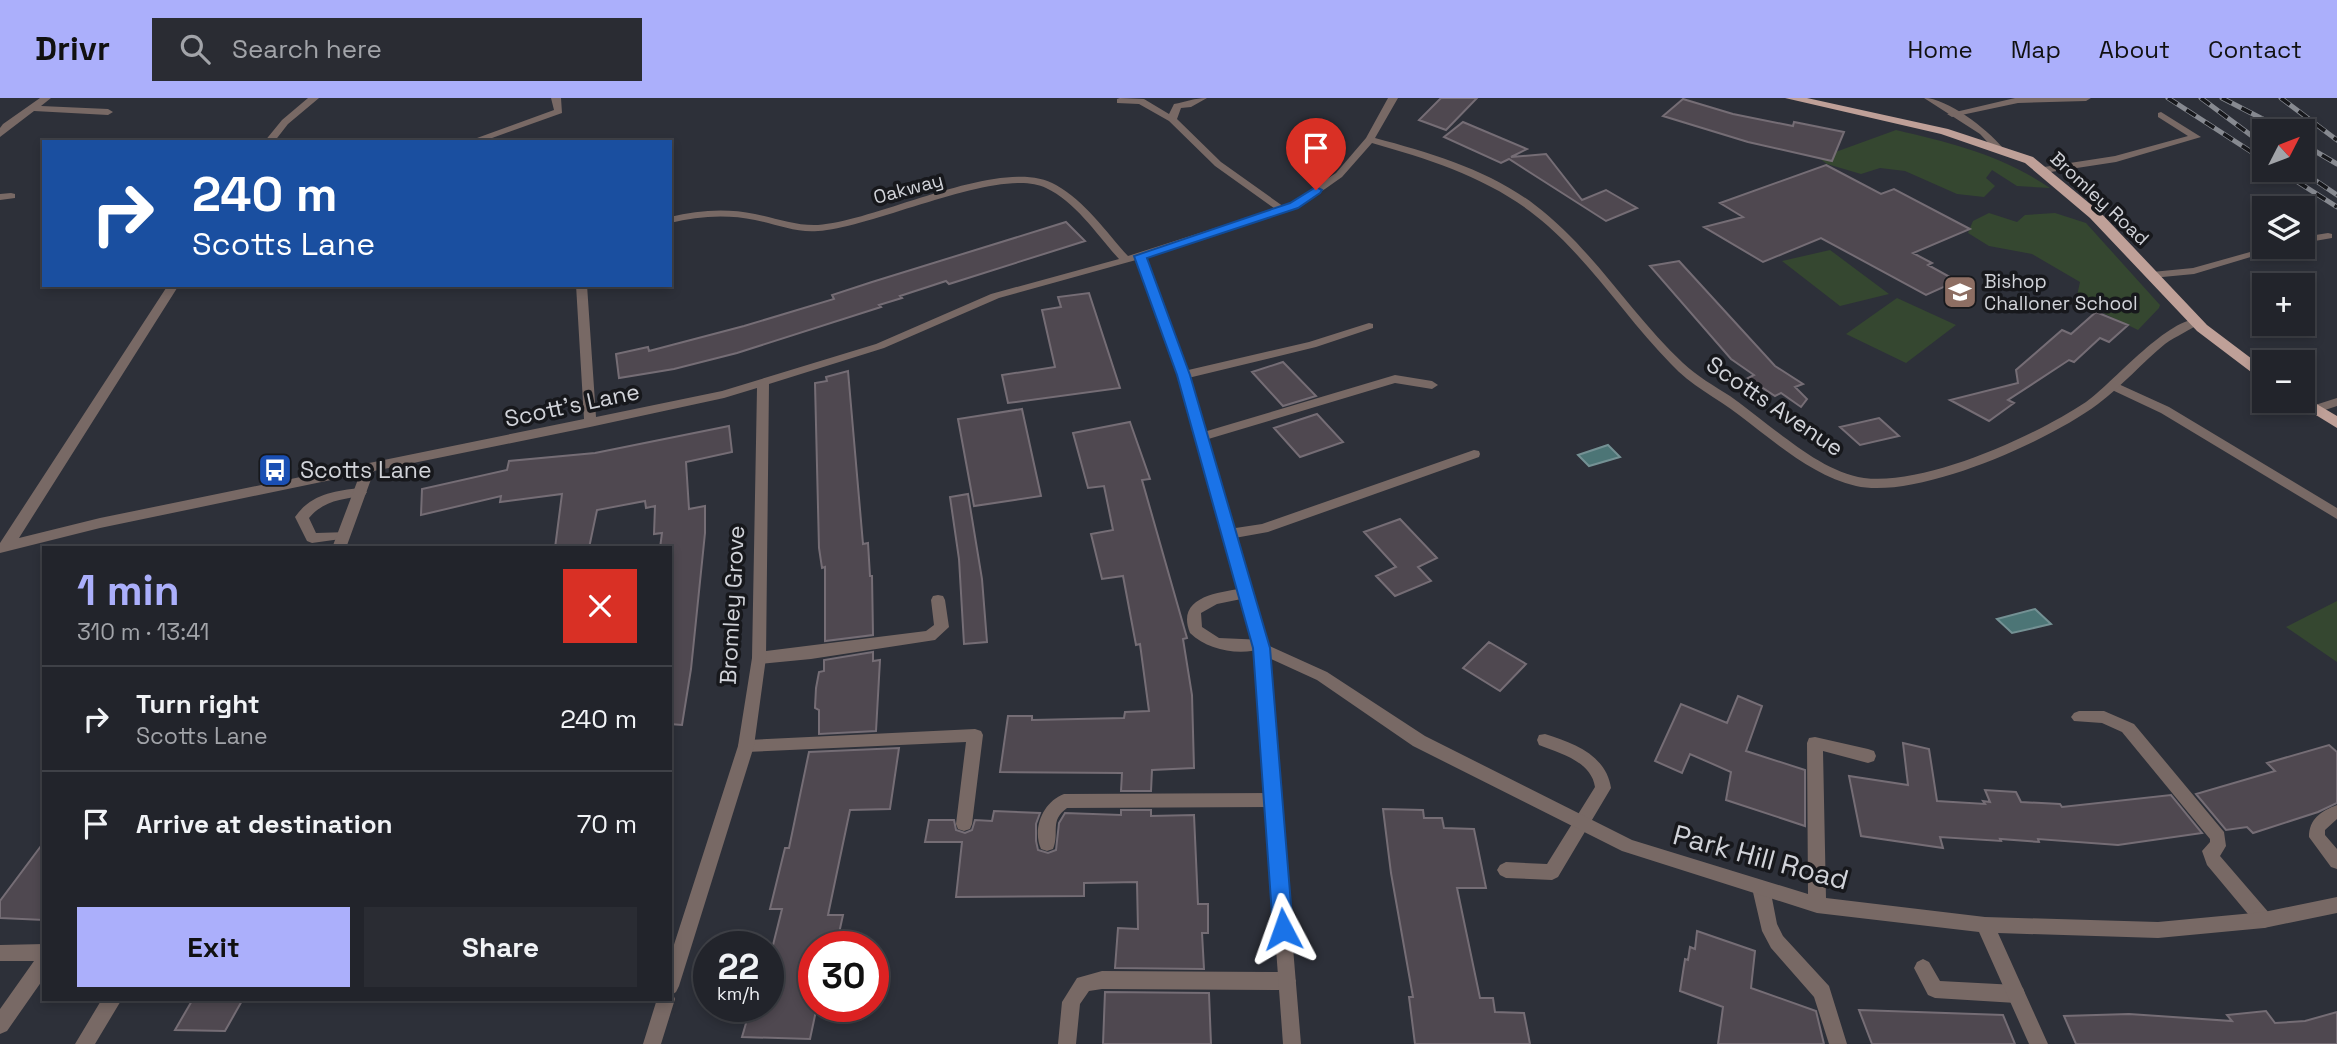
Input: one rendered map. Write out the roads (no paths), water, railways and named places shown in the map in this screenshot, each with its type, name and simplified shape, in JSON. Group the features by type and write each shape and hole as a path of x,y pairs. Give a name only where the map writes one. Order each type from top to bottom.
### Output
{"main road":[{"name":"Bromley Road","path":"1791,98 1944,131 2023,156 2044,170 2095,215 2195,322 2252,367"},
{"path":"2315,409 2337,422"}],"street":[{"path":"0,134 6,126 46,98"},
{"path":"272,140 285,122 314,98"},
{"path":"477,140 559,111 556,98"},
{"path":"1172,118 1177,106 1188,105 1202,98"},
{"path":"1292,1044 1261,646 1184,375 1133,258 1294,206 1339,175 1370,139 1393,98"},
{"path":"1930,98 1983,132 1997,146"},
{"path":"1956,116 2018,100 2086,98"},
{"path":"1120,101 1141,101 1172,118 1218,164 1282,209"},
{"path":"34,108 108,112"},
{"path":"2044,170 2116,159 2196,137 2161,115"},
{"name":"Scotts Avenue","path":"1370,139 1466,170 1494,183 1529,205 1556,226 1679,366 1811,460 1855,481 1878,484 1907,480 1987,457 2071,416 2114,386 2179,327 2195,322"},
{"name":"Oakway","path":"672,220 742,214 787,227 819,229 1000,181 1033,180 1058,189 1133,258"},
{"path":"2315,238 2328,236"},
{"path":"2152,275 2194,271 2252,255"},
{"name":"Scott's Lane","path":"4,547 100,523 724,394 880,346 995,296 1133,258"},
{"path":"4,547 173,287"},
{"path":"581,287 590,423"},
{"path":"1184,375 1312,345 1369,326"},
{"path":"1201,437 1395,379 1432,385"},
{"name":"Bromley Grove","path":"672,980 746,746 759,657 764,383"},
{"path":"2114,386 2165,410 2337,514"},
{"path":"2315,404 2337,402"},
{"path":"1229,534 1263,529 1474,454"},
{"path":"360,492 332,495 308,508 302,517 307,543 341,542 360,492 369,467"},
{"path":"1246,593 1216,599 1199,606 1194,611 1195,629 1209,642 1261,646"},
{"path":"759,657 811,653 930,636 942,627 938,600"},
{"name":"Park Hill Road","path":"1261,646 1322,676 1419,741 1628,846 1817,905 1985,925 2158,930 2263,920 2337,905"},
{"path":"2079,717 2104,717 2128,728 2218,837 2218,846 2210,851 2213,860 2263,920"},
{"path":"746,746 975,735 964,824"},
{"path":"1506,870 1552,872 1603,788 1603,775 1589,761 1545,740"},
{"path":"1817,905 1815,743 1868,756"},
{"path":"1046,844 1048,817 1052,808 1064,802 1273,800"},
{"path":"2337,812 2329,815 2317,827 2317,837 2337,862"},
{"path":"1761,888 1768,925 1777,942 1822,992 1838,1044"},
{"path":"1985,925 2039,1044"},
{"path":"0,953 42,952"},
{"path":"0,1025 42,965"},
{"path":"1923,968 1935,989 2016,994"},
{"path":"1067,1044 1071,1002 1083,984 1102,980 1287,981"},
{"path":"84,1044 112,1001"},
{"path":"652,1044 665,1001"}],"railway":[{"path":"2168,98 2252,152"},
{"path":"2201,98 2252,136"},
{"path":"2222,98 2263,119"},
{"path":"2281,98 2337,140"},
{"path":"2315,151 2337,164"},
{"path":"2315,180 2337,195"},
{"path":"2298,182 2337,207"}],"place":[{"name":"Bishop Challoner School","path":"1960,292"},
{"name":"Scotts Lane","path":"275,470"}]}
